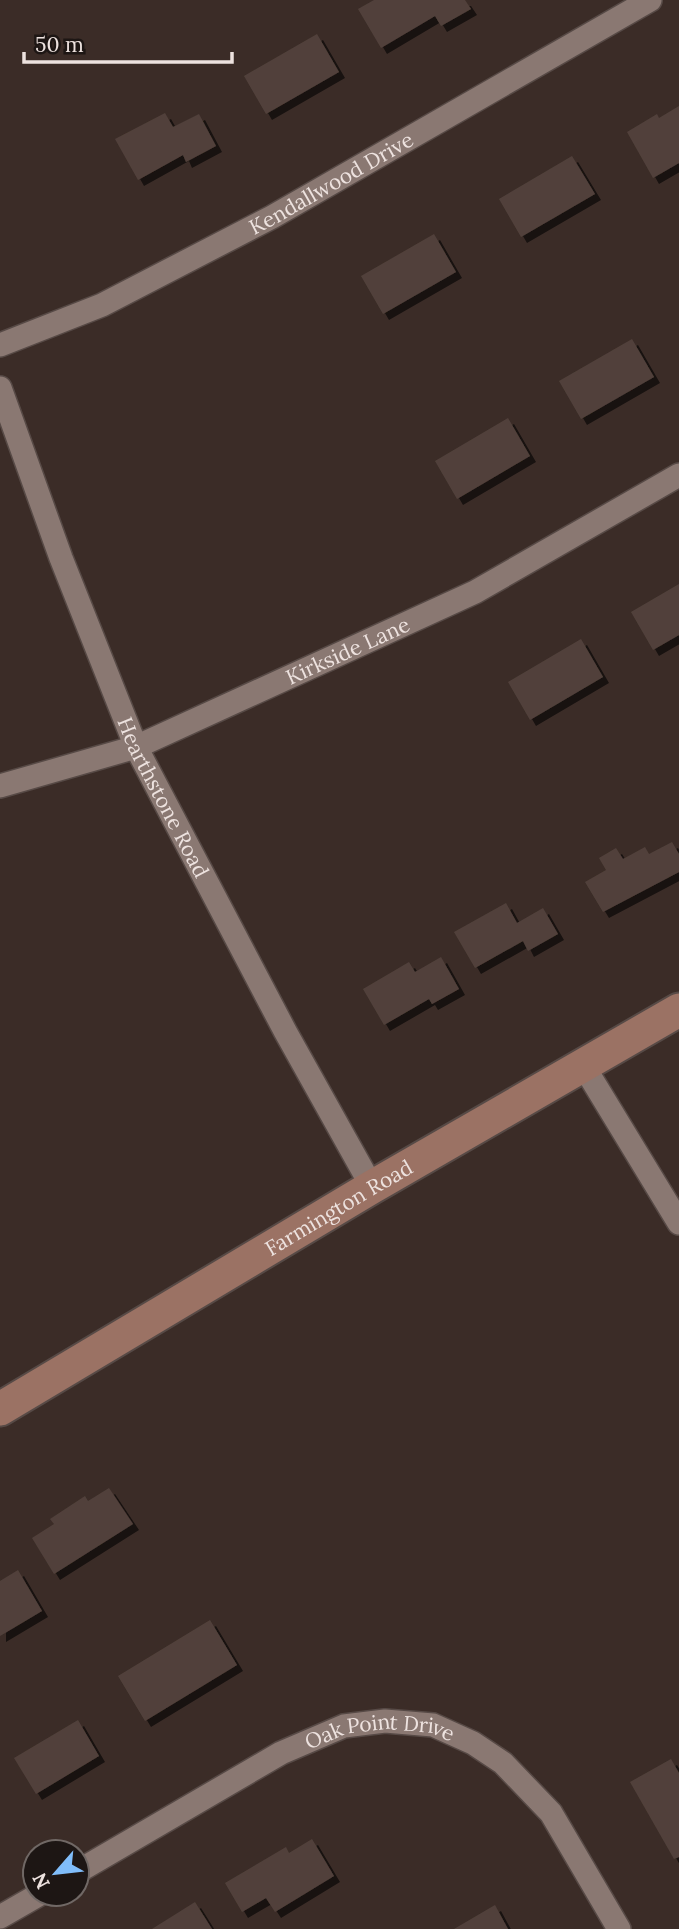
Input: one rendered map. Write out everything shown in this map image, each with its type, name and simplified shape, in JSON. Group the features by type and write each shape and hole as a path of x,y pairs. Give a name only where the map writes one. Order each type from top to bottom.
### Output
{"street":[{"name":"Kendallwood Drive","path":"0,345 102,305 272,217 650,0"},
{"name":"Hearthstone Road","path":"0,388 61,558 136,747 279,1019 372,1187"},
{"name":"Kirkside Lane","path":"0,786 136,747 475,593 679,475"},
{"name":"Farmington Road","path":"0,1409 372,1187 679,1010"},
{"path":"583,1065 679,1223"},
{"name":"Oak Point Drive","path":"91,1864 281,1753 344,1726 385,1721 433,1725 473,1743 503,1763 551,1813 619,1929"},
{"path":"0,1917 21,1905"}],"building":[{"path":"374,0 465,0 471,9 441,26 435,16 381,48 358,9"},
{"path":"317,34 339,72 266,114 244,76"},
{"path":"679,106 679,163 653,178 627,132 657,114 659,118"},
{"path":"165,113 173,127 199,114 216,146 186,162 183,155 138,180 115,139"},
{"path":"572,156 595,194 521,237 499,199"},
{"path":"434,234 456,272 383,314 361,276"},
{"path":"632,339 654,377 581,419 559,381"},
{"path":"508,418 530,456 457,499 435,461"},
{"path":"679,584 679,635 653,650 631,612"},
{"path":"581,639 603,677 530,720 508,682"},
{"path":"672,842 679,854 679,872 603,912 585,882 606,870 599,858 616,848 623,859 645,847 649,854"},
{"path":"506,903 517,923 543,908 558,934 528,951 523,941 475,968 454,932"},
{"path":"441,957 459,989 432,1004 429,999 384,1025 363,989 409,962 415,972"},
{"path":"109,1488 133,1524 54,1574 32,1538 54,1524 50,1519 85,1496 88,1501"},
{"path":"18,1570 42,1611 0,1636 0,1581"},
{"path":"210,1620 237,1665 145,1721 118,1676"},
{"path":"78,1720 99,1756 36,1794 14,1758"},
{"path":"671,1759 679,1773 679,1857 674,1859 630,1782"},
{"path":"312,1839 334,1876 275,1912 266,1898 242,1912 225,1883 286,1847 289,1853"},
{"path":"195,1902 212,1929 152,1929"},
{"path":"495,1905 508,1929 454,1929"}]}
